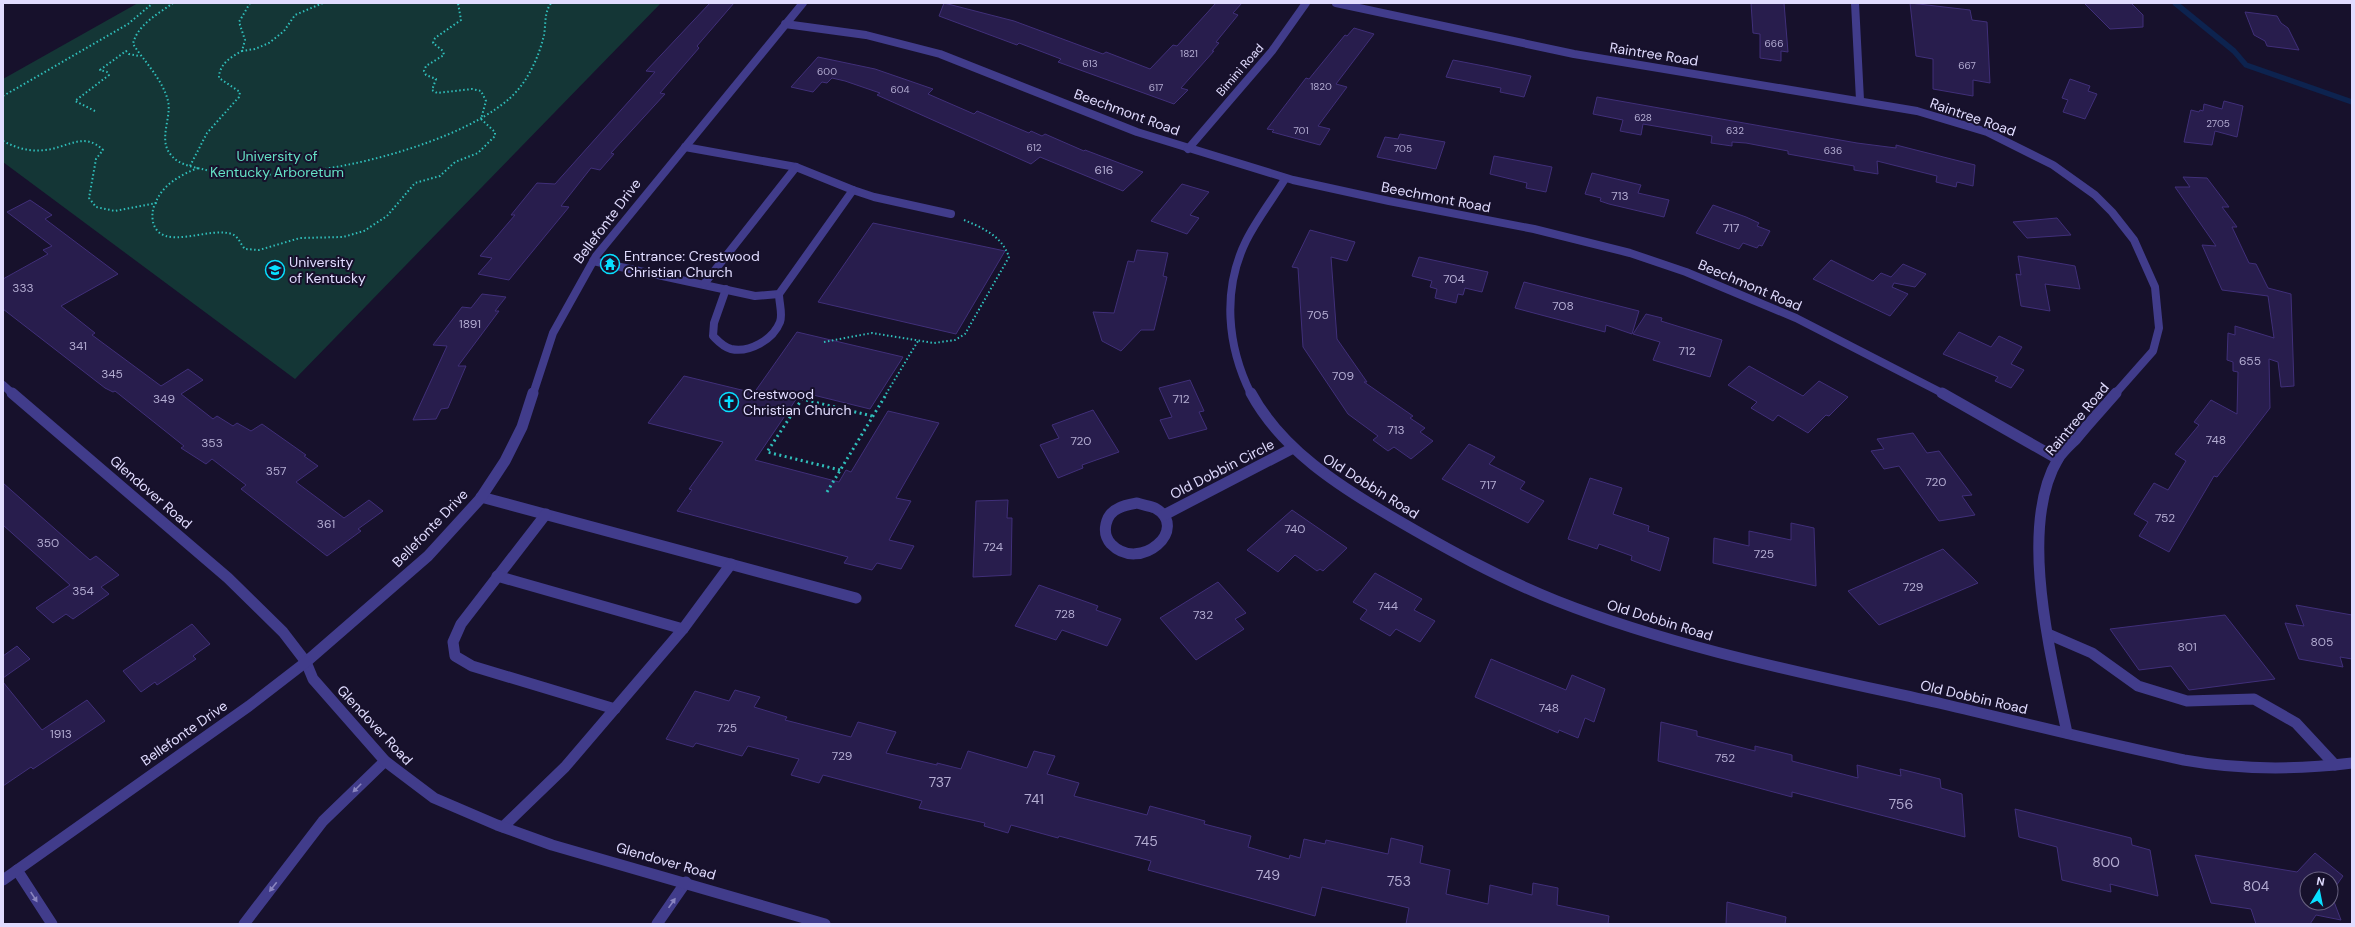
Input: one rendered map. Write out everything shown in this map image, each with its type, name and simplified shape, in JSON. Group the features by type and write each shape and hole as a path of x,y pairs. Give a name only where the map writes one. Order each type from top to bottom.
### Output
{"street":[{"name":"Bellefonte Drive","path":"3,880 249,706 306,662 428,556 481,497 505,461 522,427 553,333 593,261 803,3"},
{"name":"Bimini Road","path":"1188,149 1272,52 1306,3"},
{"name":"Raintree Road","path":"1336,3 1574,54 1860,100 1917,111 1969,126 2032,152 2077,180 2095,195 2112,212 2134,240 2149,272 2158,304 2159,328 2153,351 2058,459 2050,474 2044,493 2038,552 2048,634 2067,733"},
{"path":"1855,3 1860,100"},
{"name":"Beechmont Road","path":"785,24 854,34 912,45 957,60 1122,126 1188,149 1285,179 1588,241 1704,279 1794,317 1862,351 2058,459"},
{"path":"685,147 796,167 874,197 951,214"},
{"path":"704,284 796,167"},
{"name":"Old Dobbin Road","path":"1285,179 1240,253 1230,290 1228,310 1232,339 1239,364 1253,397 1293,448 1313,465 1367,503 1463,558 1527,589 1574,608 1664,638 1718,652 2067,733 2197,762 2255,768 2293,768 2335,765 2352,762"},
{"path":"726,289 714,324 713,336 722,346 738,349 766,341 774,333 781,320 782,312 779,294 853,190"},
{"path":"593,261 755,296 779,294"},
{"name":"Glendover Road","path":"3,385 228,578 283,632 306,662 313,680 385,761 434,798 503,827 552,845 686,882 825,924"},
{"name":"Old Dobbin Circle","path":"1164,515 1293,448"},
{"path":"481,497 856,598"},
{"name":"Old Dobbin Circle","path":"1132,503 1148,504 1164,515 1168,522 1168,531 1165,539 1151,551 1130,553 1112,545 1106,538 1106,521 1118,508 1132,503"},
{"path":"546,514 461,624 453,642 455,656 472,666 615,709"},
{"path":"503,827 565,766 615,709 683,629 731,564"},
{"path":"498,576 683,629"},
{"path":"2048,634 2092,653 2138,686 2187,701 2254,699 2296,723 2335,765"},
{"path":"244,924 323,822 385,761"},
{"path":"17,870 52,924"},
{"path":"657,924 686,882"}],"path":[{"path":"3,96 128,24 153,3"},
{"path":"173,3 137,32 133,39 133,44 168,100 166,136 170,152 172,156 190,166 244,176 302,171 409,148 443,136 481,119 499,108 521,86 541,45 547,10 551,3"},
{"path":"242,51 245,40 239,26 240,19 250,3"},
{"path":"190,166 207,133 239,97 240,92 219,78 218,75 224,64 242,51 255,49 269,43 284,31 295,14 323,3"},
{"path":"458,3 461,20 435,38 433,43 443,51 444,55 426,66 424,71 426,75 436,78 432,90 437,93 479,90 486,101 481,119"},
{"path":"95,111 75,101 82,94 109,75 107,72 100,70 120,54 126,51 129,54 140,56"},
{"path":"198,168 172,180 162,190 156,203 153,223 155,229 161,234 175,237 217,232 230,233 236,236 244,248 251,250 306,237 351,235 370,228 386,216 415,183 440,176 455,162 472,156 487,146 495,136 495,132 481,119"},
{"path":"3,141 16,148 46,150 80,142 96,143 103,150 96,159 89,198 96,207 115,211 156,203"},
{"path":"824,342 839,337 878,332 932,343 958,340 965,334 1009,257 1007,248 996,237 951,214"},
{"path":"827,492 918,341"},
{"path":"840,470 767,452 802,399 872,416"}],"green space":[{"name":"University of Kentucky Arboretum","path":"138,3 661,3 295,379 3,162 3,79"}],"building":[{"path":"710,3 734,3 697,46 699,48 660,93 665,94 611,153 614,154 600,170 591,168 561,206 569,207 509,280 478,274 492,258 480,256 515,215 511,215 537,183 555,184 655,72 646,71"},
{"path":"944,3 1014,21 1103,54 1106,52 1150,69 1173,45 1177,46 1216,3 1242,3 1233,13 1238,15 1216,42 1219,43 1212,51 1214,51 1181,88 1188,90 1174,104 1058,62 1061,59 1019,43 1017,45 939,16"},
{"path":"1751,3 1784,3 1788,52 1781,51 1781,61 1760,58 1760,34 1753,33"},
{"path":"1910,3 1970,10 1972,20 1987,22 1990,83 1973,80 1973,96 1933,89 1933,59 1916,56"},
{"path":"2084,3 2131,3 2143,15 2143,27 2110,29"},
{"path":"2245,12 2277,16 2281,23 2288,28 2299,50 2267,46 2265,41 2254,35"},
{"path":"1354,28 1374,34 1336,84 1347,87 1318,126 1330,129 1320,145 1272,132 1274,130 1267,129 1306,78 1309,79 1345,35 1347,36"},
{"path":"818,57 875,69 933,89 928,94 974,114 977,111 1029,133 1031,131 1042,136 1045,134 1084,151 1085,150 1143,172 1123,191 1040,157 1031,164 877,95 880,93 845,81 832,78 827,83 822,82 813,92 791,87"},
{"path":"1453,60 1531,76 1524,97 1500,92 1501,88 1446,77"},
{"path":"2070,79 2090,86 2088,91 2097,94 2085,119 2063,112 2068,100 2062,98"},
{"path":"1597,97 1857,143 1896,148 1896,145 1975,165 1973,186 1957,182 1956,187 1936,182 1937,176 1877,161 1878,174 1854,170 1854,166 1788,154 1788,151 1746,143 1732,142 1732,146 1711,143 1712,136 1643,124 1641,135 1620,131 1623,120 1593,114"},
{"path":"2224,101 2243,106 2237,137 2215,131 2212,145 2184,142 2191,110 2199,112 2200,110 2203,111 2204,104 2222,109"},
{"path":"1400,134 1445,142 1436,169 1377,157 1385,137 1398,139"},
{"path":"1494,156 1552,167 1546,192 1526,188 1527,183 1490,174"},
{"path":"1592,173 1641,185 1638,193 1669,200 1664,217 1609,204 1600,201 1601,198 1585,194"},
{"path":"2183,177 2207,178 2229,207 2222,207 2237,227 2232,227 2249,263 2256,264 2268,288 2291,294 2294,386 2281,387 2278,362 2269,359 2270,408 2217,477 2214,476 2169,552 2139,536 2148,522 2134,514 2154,483 2168,490 2186,461 2175,454 2199,425 2194,422 2211,400 2237,414 2238,372 2233,371 2233,362 2227,360 2228,333 2235,335 2235,326 2274,338 2268,296 2222,290 2202,245 2216,246 2175,187 2190,187"},
{"path":"1182,184 1209,192 1190,215 1199,218 1187,234 1151,221"},
{"path":"30,200 52,215 45,219 118,274 61,306 95,333 92,335 161,386 188,369 203,380 181,394 213,419 217,416 233,426 237,423 251,431 262,424 306,455 304,456 318,466 296,482 344,518 369,500 383,511 358,529 361,531 327,556 241,489 246,485 212,459 206,464 181,448 184,446 115,391 113,392 105,388 3,309 3,279 48,254 43,250 52,246 7,212"},
{"path":"1713,205 1746,217 1759,223 1757,226 1770,231 1762,246 1759,245 1757,248 1743,243 1739,249 1696,233"},
{"path":"2057,218 2071,235 2027,238 2013,222"},
{"path":"873,223 1005,251 956,334 818,302"},
{"path":"1310,230 1355,242 1347,261 1331,257 1337,339 1367,382 1364,382 1413,416 1410,418 1425,428 1420,432 1433,441 1411,459 1394,447 1388,451 1373,440 1378,436 1348,414 1303,347 1298,268 1292,267"},
{"path":"1137,250 1168,253 1163,276 1167,277 1154,330 1141,330 1121,351 1102,341 1093,312 1114,313 1128,261 1134,262"},
{"path":"2018,256 2075,266 2080,289 2045,284 2050,311 2021,306 2016,274 2021,275"},
{"path":"1419,257 1488,272 1482,292 1465,288 1463,295 1458,294 1456,303 1435,298 1437,289 1430,287 1432,281 1412,276"},
{"path":"1831,260 1873,281 1881,273 1891,277 1903,264 1926,274 1915,287 1894,283 1892,287 1908,294 1890,316 1813,279"},
{"path":"1524,282 1639,311 1632,334 1606,325 1605,332 1515,308"},
{"path":"482,294 506,297 495,311 499,311 458,366 466,366 448,408 441,409 436,419 413,420 447,346 433,345 462,307 471,308"},
{"path":"1646,314 1662,318 1661,321 1722,340 1710,377 1653,360 1660,342 1633,334"},
{"name":"Crestwood Christian Church","path":"797,332 903,357 870,409 801,392 755,460 839,482 846,470 851,472 888,411 939,423 896,498 911,501 889,540 914,546 901,569 877,563 872,570 844,563 848,557 677,511 692,490 689,489 723,442 648,423 684,376 754,393"},
{"path":"1959,332 1991,347 1999,336 2022,347 2011,364 2024,370 2011,388 1995,381 1998,377 1943,354"},
{"path":"1749,366 1803,396 1819,381 1848,397 1829,416 1826,415 1808,433 1778,415 1773,421 1751,408 1757,402 1728,385"},
{"path":"1190,380 1204,411 1199,412 1207,429 1169,439 1160,420 1172,417 1159,388"},
{"path":"1093,410 1119,452 1082,465 1083,468 1058,478 1040,445 1059,438 1052,425"},
{"path":"1913,433 1927,453 1939,451 1972,495 1962,496 1975,515 1939,521 1899,466 1884,469 1871,451 1884,449 1877,439"},
{"path":"1469,444 1495,457 1489,464 1525,482 1520,489 1544,501 1528,523 1442,479"},
{"path":"1590,478 1622,488 1613,514 1649,526 1648,531 1669,538 1660,571 1631,560 1632,556 1599,544 1597,549 1568,539"},
{"path":"3,483 90,560 96,556 119,575 101,587 109,594 73,619 66,614 53,623 36,608 70,585 3,525"},
{"path":"1008,500 1007,518 1012,518 1011,575 973,577 976,501"},
{"path":"1292,510 1347,548 1323,571 1320,569 1317,571 1295,555 1278,572 1247,550"},
{"path":"1791,523 1814,528 1816,586 1713,563 1714,538 1749,546 1749,531 1791,540"},
{"path":"1943,549 1978,583 1879,625 1848,591"},
{"path":"1375,573 1422,599 1414,610 1435,621 1420,642 1396,629 1390,636 1360,619 1367,610 1353,602"},
{"path":"1218,582 1246,613 1235,619 1244,629 1196,660 1160,618"},
{"path":"1039,585 1098,606 1096,610 1121,619 1107,646 1062,630 1056,640 1015,626"},
{"path":"2296,605 2352,615 2352,659 2340,657 2343,667 2299,659 2285,623 2304,626"},
{"path":"2225,615 2275,679 2189,690 2171,666 2139,670 2110,629"},
{"path":"192,624 210,644 193,656 196,659 157,685 155,682 141,692 123,671"},
{"path":"17,646 30,659 3,678 3,656"},
{"path":"1491,659 1566,690 1572,675 1605,689 1594,722 1585,718 1578,738 1559,730 1558,733 1475,697"},
{"path":"3,682 42,730 87,700 105,721 33,769 31,767 3,786"},
{"path":"735,690 760,697 754,707 787,717 785,720 851,737 858,722 896,732 886,753 937,765 937,763 961,769 968,751 1027,768 1034,751 1055,756 1047,774 1079,783 1074,796 1147,815 1150,806 1205,821 1204,824 1251,836 1248,847 1289,859 1290,855 1300,858 1304,839 1325,844 1326,840 1388,854 1391,838 1423,846 1420,863 1450,870 1446,894 1488,904 1490,885 1532,895 1533,883 1558,888 1557,905 1609,916 1608,924 1406,924 1409,908 1322,887 1315,916 1148,870 1151,861 1059,836 1058,838 1011,825 1008,833 984,826 985,823 919,808 922,801 823,775 819,783 791,775 799,759 748,746 742,756 696,743 693,747 666,739 695,691 729,701"},
{"path":"1661,722 1697,731 1697,736 1755,751 1755,746 1792,755 1792,761 1858,778 1857,765 1901,776 1900,769 1940,779 1941,788 1962,794 1965,837 1792,792 1792,797 1658,761"},
{"path":"2015,809 2131,838 2132,845 2150,850 2158,896 2110,884 2111,892 2062,880 2057,847 2019,837"},
{"path":"2315,853 2337,871 2299,871 2299,911 2338,911 2341,920 2316,915 2310,924 2256,924 2251,909 2211,903 2195,855 2297,872"},
{"path":"2339,873 2343,876 2339,882"},
{"path":"1727,902 1786,917 1785,924 1726,924"}],"waterway":[{"path":"2175,3 2234,51 2246,65 2352,102"}],"place":[{"name":"Entrance: Crestwood Christian Church","path":"610,264"},
{"name":"University of Kentucky","path":"275,270"},
{"name":"Crestwood Christian Church","path":"729,402"}]}
